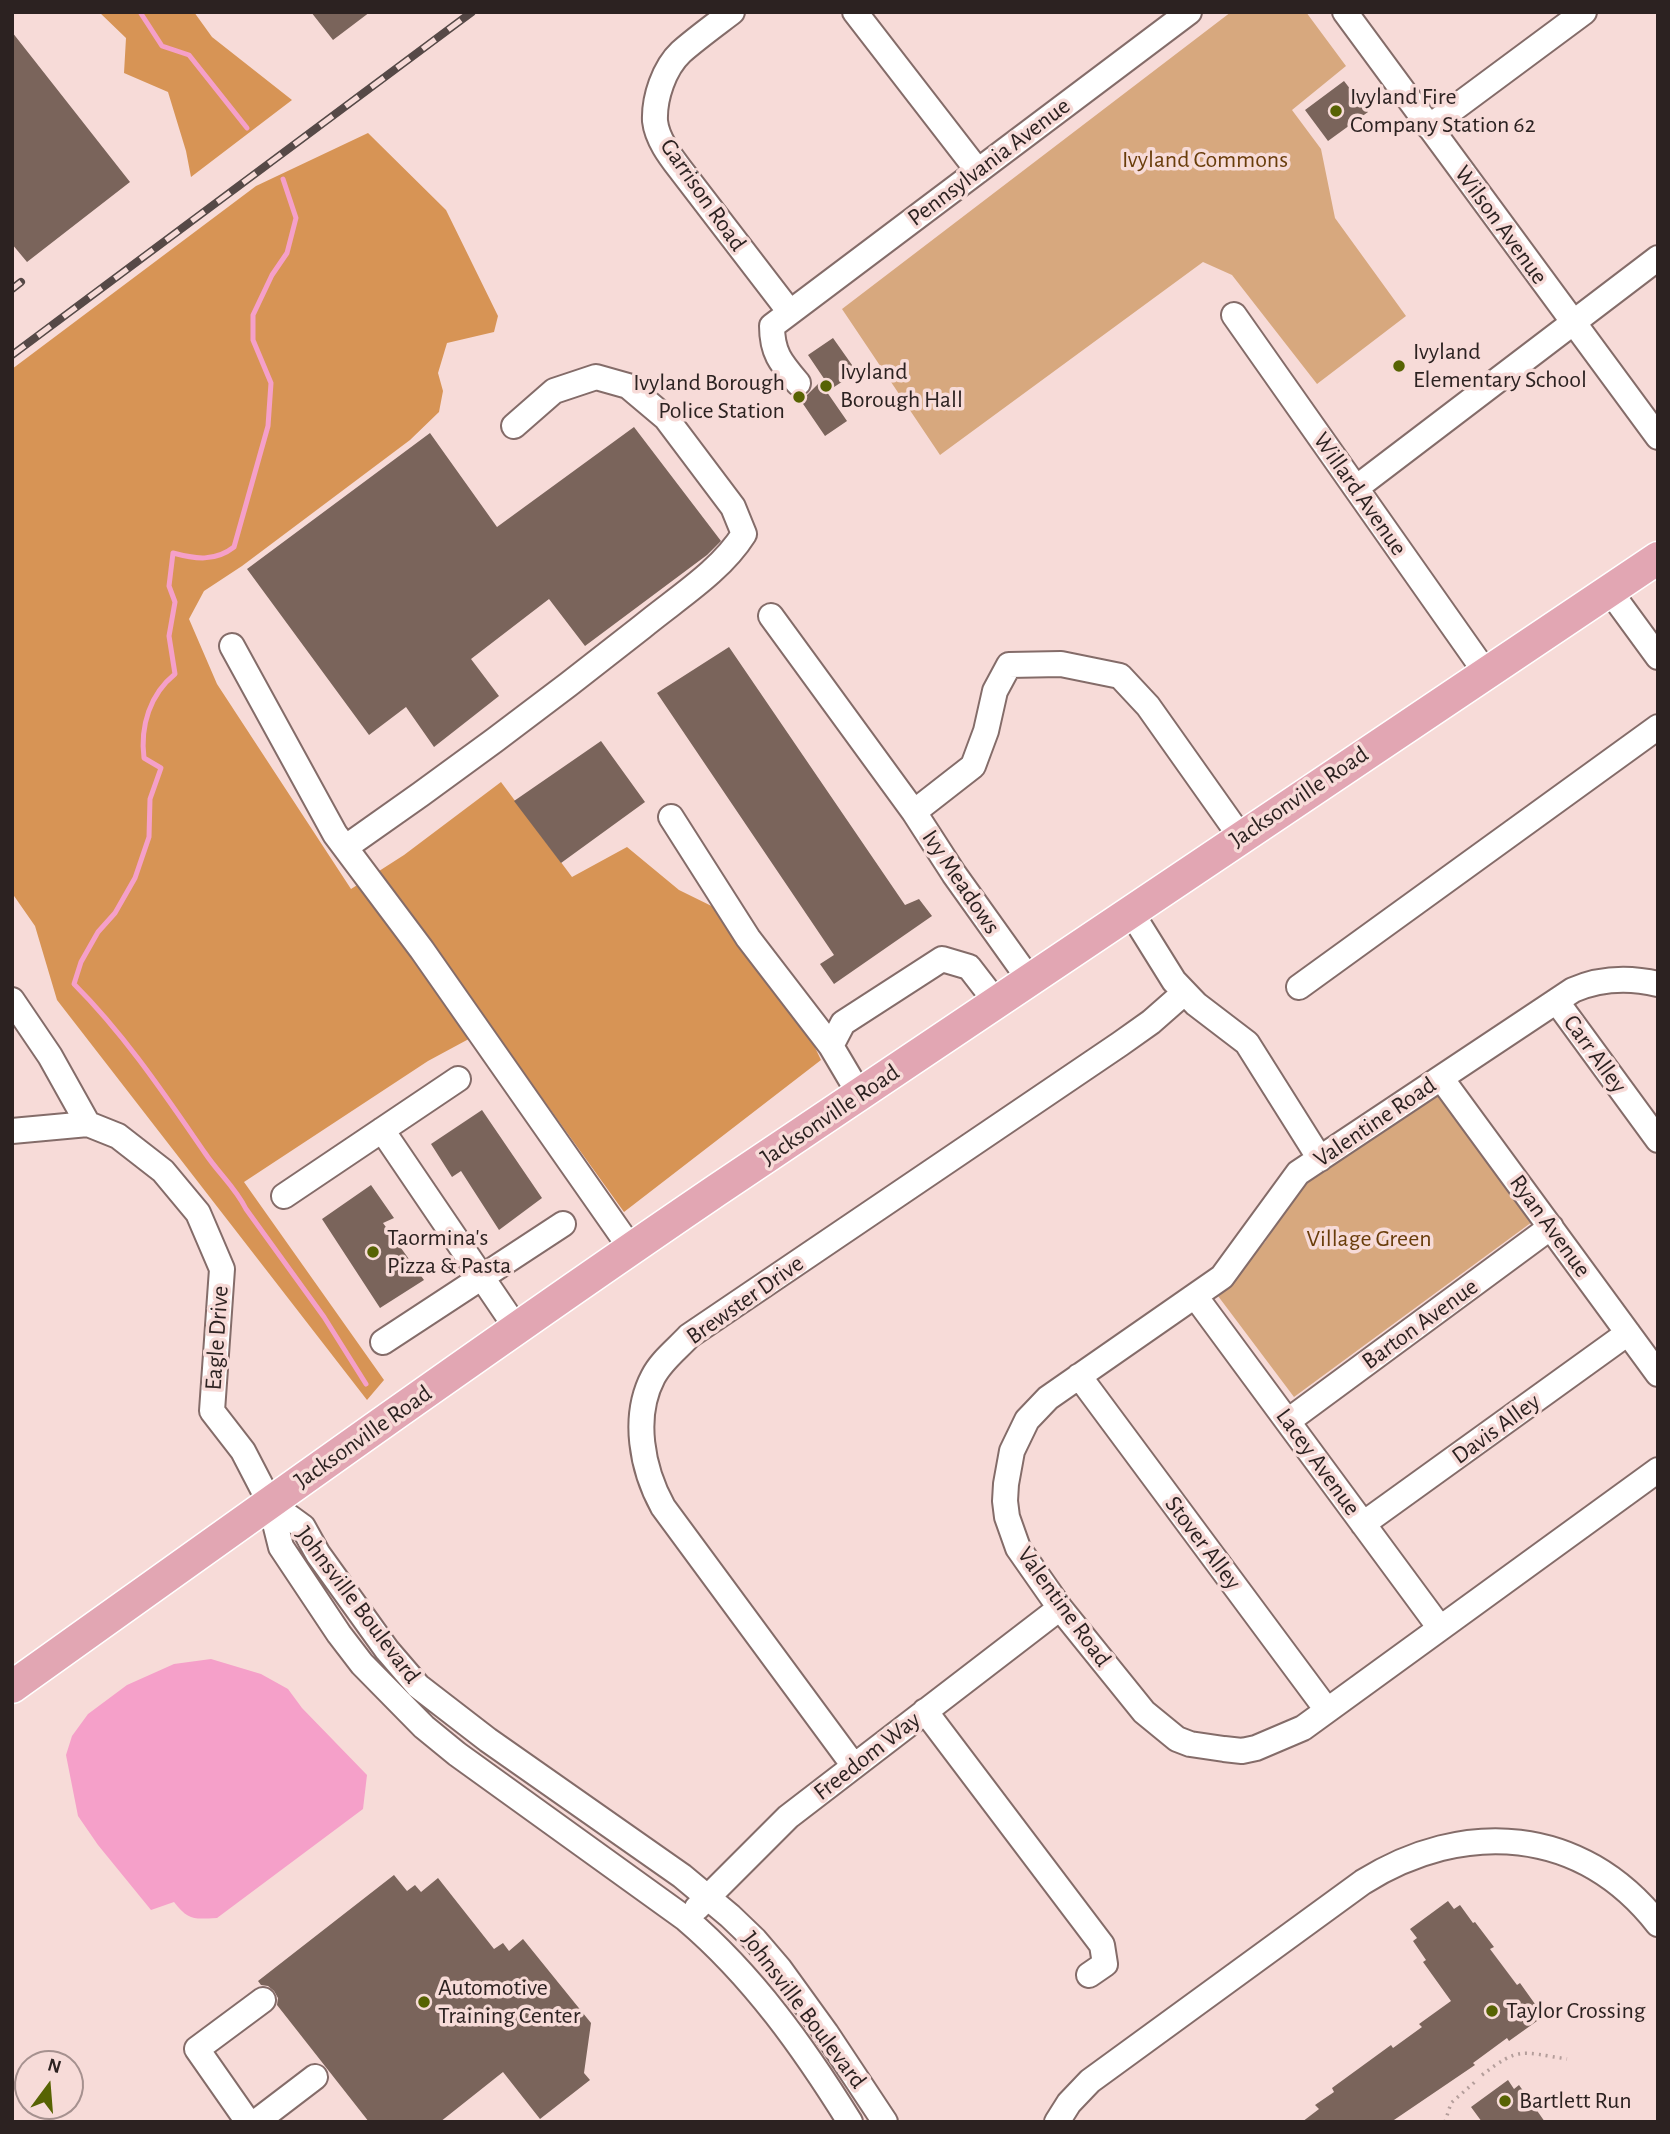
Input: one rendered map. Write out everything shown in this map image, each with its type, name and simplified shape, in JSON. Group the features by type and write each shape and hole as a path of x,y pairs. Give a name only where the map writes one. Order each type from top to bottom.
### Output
{"main road":[{"name":"Jacksonville Road","path":"12,1688 270,1503 632,1250 1240,836 1658,558"}],"street":[{"name":"Garrison Road","path":"732,12 680,52 670,64 660,92 655,122 665,148 789,311"},
{"path":"855,12 978,172"},
{"name":"Pennsylvania Avenue","path":"789,311 1189,12"},
{"name":"Wilson Avenue","path":"1345,12 1658,437"},
{"path":"1429,127 1584,12"},
{"path":"1356,488 1658,258"},
{"path":"789,311 772,326 772,343 779,360 798,383"},
{"name":"Willard Avenue","path":"1234,315 1486,673"},
{"path":"346,847 459,768 622,642 731,555 744,534 733,507 666,418 628,386 596,377 554,391 514,426"},
{"path":"1609,590 1658,657"},
{"path":"771,616 914,812"},
{"path":"232,646 335,834 422,950 632,1250"},
{"name":"Ivy Meadows","path":"1029,979 954,874 914,812 973,766 986,732 995,691 1009,665 1061,664 1120,676 1148,706 1240,836"},
{"path":"1299,987 1658,727"},
{"path":"671,817 748,938 831,1046 860,1095"},
{"path":"1131,912 1184,993 1247,1043 1320,1159"},
{"path":"831,1046 843,1023 942,959 969,967 996,1002"},
{"name":"Valentine Road","path":"1658,984 1628,979 1591,982 1556,1002 1298,1173 1222,1276 1048,1398 1027,1420 1012,1451 1006,1484 1007,1517 1018,1548 1060,1608 1144,1712 1184,1741 1242,1751 1256,1748 1303,1728 1658,1470"},
{"name":"Brewster Drive","path":"853,1766 654,1491 641,1429 641,1415 653,1376 689,1336 1120,1044 1151,1022 1184,993"},
{"path":"12,1000 50,1056 88,1124"},
{"name":"Carr Alley","path":"1556,1002 1658,1140"},
{"name":"Ryan Avenue","path":"1441,1078 1658,1374"},
{"path":"284,1196 458,1079"},
{"name":"Eagle Drive","path":"12,1131 88,1124 118,1136 154,1164 198,1213 222,1269 212,1411 243,1451 270,1503"},
{"path":"382,1130 517,1329"},
{"path":"383,1342 483,1279 563,1224"},
{"name":"Barton Avenue","path":"1288,1421 1551,1227"},
{"name":"Lacey Avenue","path":"1195,1296 1440,1628"},
{"name":"Davis Alley","path":"1363,1524 1628,1333"},
{"name":"Stover Alley","path":"1079,1376 1327,1710"},
{"name":"Johnsville Boulevard","path":"270,1503 303,1527 318,1554 387,1650 418,1686 488,1740 681,1876 755,1940 779,1968 859,2079 886,2122"},
{"name":"Johnsville Boulevard","path":"270,1503 281,1547 362,1664 424,1727 457,1754 686,1919 715,1943 756,1989 799,2046 850,2122"},
{"name":"Freedom Way","path":"686,1919 788,1817 1060,1608"},
{"path":"925,1711 1102,1945 1105,1964 1089,1975"},
{"path":"1057,2122 1069,2103 1090,2081 1363,1882 1422,1852 1443,1846 1494,1841 1550,1849 1591,1866 1617,1883 1642,1905 1658,1924"},
{"path":"248,2122 197,2049 263,2000"},
{"path":"256,2122 316,2077"}],"path":[{"path":"1482,2075 1508,2056 1517,2053 1567,2059"},
{"path":"1445,2122 1451,2103 1476,2081"}],"green space":[{"name":"Ivyland Commons","path":"1231,12 1306,12 1346,66 1292,110 1321,149 1335,218 1406,316 1317,384 1232,275 1203,262 940,455 842,309"},
{"name":"Village Green","path":"1441,1093 1532,1222 1294,1397 1218,1296 1265,1242 1305,1181"}],"shaded area":[{"path":"99,12 194,12 212,37 292,100 191,177 168,92 124,73 126,38"},
{"path":"368,133 446,210 498,316 494,332 447,343 438,373 443,391 439,412 410,440 242,566 204,591 189,619 217,684 351,889 404,855 501,782 572,877 627,847 679,890 740,920 809,1035 821,1060 624,1212 491,1027 428,1061 244,1182 384,1380 367,1400 57,1000 35,926 12,893 12,369 256,186"},
{"path":"211,1659 261,1674 288,1689 302,1708 367,1775 363,1809 217,1918 197,1918 188,1916 174,1902 151,1910 98,1845 78,1816 66,1755 72,1736 88,1714 127,1685 174,1664"}],"building":[{"path":"311,12 370,12 333,40"},
{"path":"12,32 130,182 27,262 12,244"},
{"name":"Ivyland Fire Company Station 62","path":"1344,81 1368,112 1328,141 1305,110"},
{"path":"833,338 857,372 831,389 808,355"},
{"path":"820,382 847,421 825,436 799,398 807,395"},
{"path":"634,427 721,541 707,555 585,646 549,599 471,659 499,696 434,747 406,707 369,735 247,569 430,433 497,527"},
{"path":"729,647 905,905 919,899 932,916 834,984 820,964 834,955 657,693"},
{"path":"601,741 645,802 561,863 514,801"},
{"path":"482,1110 542,1198 499,1230 461,1171 452,1177 431,1144"},
{"name":"Taormina's Pizza & Pasta","path":"371,1185 394,1218 383,1223 424,1280 380,1308 322,1219"},
{"name":"Automotive Training Center","path":"394,1875 407,1891 415,1885 421,1892 438,1878 494,1949 503,1943 509,1951 523,1939 591,2023 584,2073 590,2080 540,2119 503,2072 440,2122 369,2122 277,2005 278,1998 274,1991 258,1981"},
{"name":"Taylor Crossing","path":"1448,1901 1454,1909 1460,1905 1494,1947 1490,1949 1540,2011 1533,2016 1537,2021 1509,2041 1507,2038 1473,2063 1475,2065 1391,2122 1302,2122 1319,2109 1315,2105 1334,2092 1332,2088 1391,2045 1393,2048 1422,2027 1419,2024 1451,2001 1423,1962 1426,1960 1413,1941 1417,1938 1410,1929"},
{"name":"Bartlett Run","path":"1508,2080 1514,2089 1519,2085 1545,2122 1482,2122 1471,2107"}],"waterway":[{"path":"140,12 162,46 189,55 247,128"},
{"path":"283,179 296,218 287,253 272,275 253,315 253,340 271,383 268,426 234,547 220,555 205,558 173,553 169,586 175,602 169,636 175,674 153,701 144,734 144,758 161,768 150,799 149,837 135,878 115,913 98,932 81,962 74,984 110,1024 159,1087 324,1317 366,1384"}],"railway":[{"path":"12,355 472,12"},
{"path":"12,289 21,282"}],"place":[{"name":"Ivyland Fire Company Station 62","path":"1336,111"},
{"name":"Ivyland Elementary School","path":"1399,366"},
{"name":"Ivyland Borough Hall","path":"826,386"},
{"name":"Ivyland Borough Police Station","path":"799,397"},
{"name":"Taormina's Pizza & Pasta","path":"373,1252"},
{"name":"Automotive Training Center","path":"424,2002"},
{"name":"Taylor Crossing","path":"1492,2011"},
{"name":"Bartlett Run","path":"1505,2101"}]}
